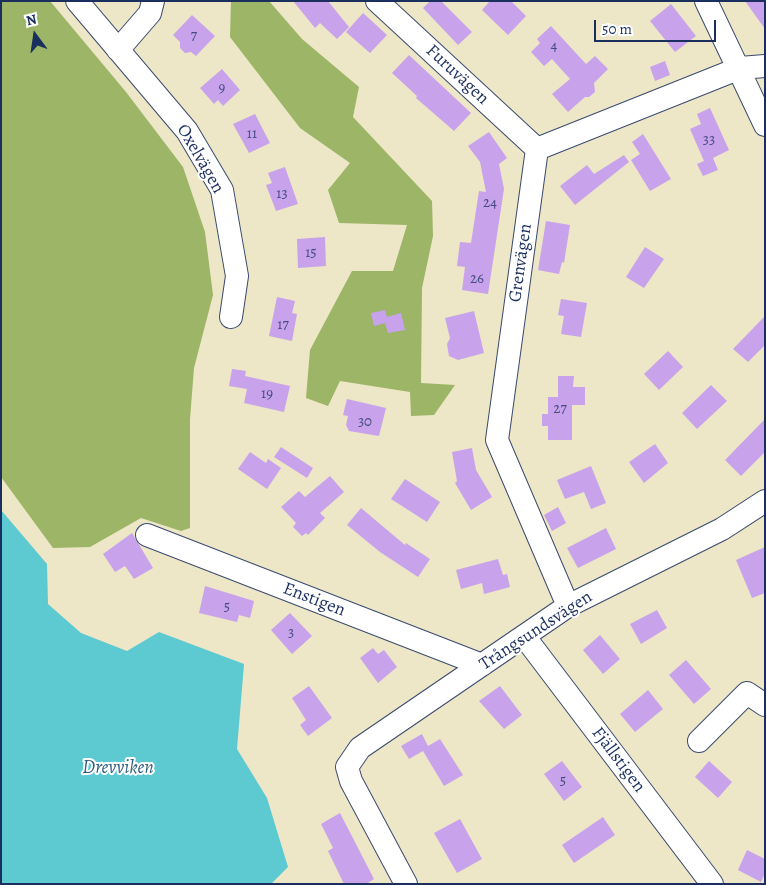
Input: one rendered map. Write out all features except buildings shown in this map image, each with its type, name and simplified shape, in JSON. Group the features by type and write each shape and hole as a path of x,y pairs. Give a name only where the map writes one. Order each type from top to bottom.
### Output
{"street":[{"name":"Oxelvägen","path":"76,1 187,131 222,190 237,276 231,317"},
{"path":"118,50 150,12 153,1"},
{"name":"Furuvägen","path":"377,1 536,149"},
{"path":"706,1 740,68 765,125"},
{"path":"536,149 740,68 765,66"},
{"name":"Grenvägen","path":"536,149 497,440 568,606"},
{"name":"Trångsundsvägen","path":"406,884 350,781 347,767 360,748 568,606 722,529 765,501"},
{"name":"Enstigen","path":"146,535 482,665"},
{"name":"Fjällstigen","path":"524,636 712,884"},
{"path":"699,740 747,693 765,705"}],"green space":[{"path":"1,1 50,1 126,92 183,167 205,232 213,295 194,368 190,419 190,528 181,531 141,518 90,547 53,548 1,477"},
{"path":"231,1 269,1 302,39 359,87 353,117 432,201 433,236 422,288 421,383 455,385 434,415 411,416 410,392 340,381 328,406 306,398 310,350 352,271 393,271 407,225 339,223 328,190 350,163 300,128 230,37"}],"water":[{"name":"Drevviken","path":"1,510 47,564 48,604 81,633 127,651 159,632 244,664 237,749 267,798 288,867 271,884 1,884"}]}
